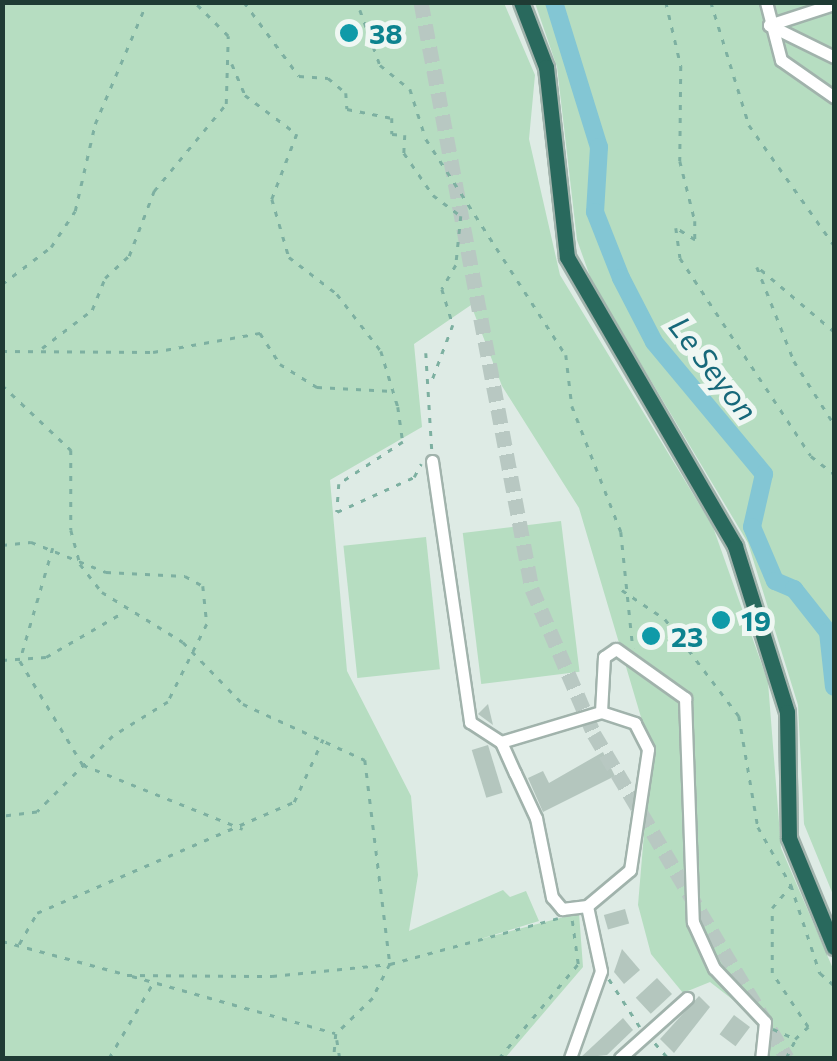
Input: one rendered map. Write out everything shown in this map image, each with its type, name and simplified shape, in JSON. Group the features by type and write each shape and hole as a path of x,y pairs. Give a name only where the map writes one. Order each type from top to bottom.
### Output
{"highway":[{"path":"521,2 546,67 570,266 729,532 789,722 789,838 834,947"},
{"path":"815,898 834,928"}],"street":[{"path":"766,2 786,67 834,97"},
{"path":"770,25 834,4"},
{"path":"770,25 834,57"},
{"path":"432,460 470,722 500,742 536,818 566,909 587,906 630,870 648,750 634,723 602,712 500,742"},
{"path":"602,712 604,657 635,654 685,698 699,947 768,1032 761,1058"},
{"path":"570,1058 601,971 587,906"},
{"path":"620,1058 687,998"}],"path":[{"path":"2,284 51,247 75,211 95,124 147,2"},
{"path":"194,2 228,36 232,64 245,95 297,134 272,199 289,257 348,308 381,352 393,391 403,442 339,484 337,512 414,477 426,456 432,460"},
{"path":"244,2 299,76 328,78 346,93 347,109 390,116 433,196 461,216 456,265 442,289 452,331 431,383"},
{"path":"666,2 682,66 680,161 694,221 694,240 676,228 680,258 811,456 834,474"},
{"path":"711,2 749,125 834,244"},
{"path":"360,10 380,64 410,89 426,139 566,354 572,406 621,532 621,590 635,654"},
{"path":"42,348 92,310 105,278 128,256 154,191 226,104 232,64"},
{"path":"834,332 757,266 794,361 834,424"},
{"path":"2,351 42,348 153,352 260,334 280,364 317,387 393,391"},
{"path":"426,353 431,383 432,460"},
{"path":"2,385 71,450 80,564"},
{"path":"2,545 53,548 80,564 122,612 191,652 243,704 365,760 371,778 390,964 373,998 336,1034"},
{"path":"53,548 20,662 83,766 242,829"},
{"path":"2,816 37,812 83,766 168,702 207,624 202,586 80,564"},
{"path":"621,590 665,618 733,705 758,827 791,885 820,973 834,986"},
{"path":"2,660 20,662 46,657 122,612"},
{"path":"19,944 37,913 150,859 242,829 294,802 315,773 323,738"},
{"path":"786,1058 808,1018 777,990 769,926 778,892 791,885"},
{"path":"126,975 272,976 390,964 562,916 566,909"},
{"path":"499,1058 578,964 566,909"},
{"path":"2,941 336,1034"},
{"path":"601,971 668,1058"},
{"path":"109,1058 153,981"},
{"path":"768,1032 777,1027 796,1039"},
{"path":"336,1034 337,1058"}],"green space":[{"path":"2,3 504,3 535,75 529,139 560,275 713,527 768,682 781,848 834,971 834,1058 764,1058 768,1027 710,982 683,993 651,954 638,905 651,751 579,508 502,386 471,305 414,344 422,427 330,480 347,671 411,796 418,875 409,931 503,890 510,897 526,891 539,921 477,940 579,913 583,967 505,1058 3,1058"},
{"path":"535,3 834,3 834,897 804,824 798,705 748,543 592,282 577,240 557,67"},
{"path":"561,521 580,672 481,684 463,533"},
{"path":"426,537 440,669 357,678 343,546"}],"building":[{"path":"488,704 493,725 478,714"},
{"path":"488,745 503,793 486,798 472,750"},
{"path":"603,752 615,776 543,812 528,778 543,771 549,783"},
{"path":"625,909 629,923 608,929 604,915"},
{"path":"622,949 640,970 624,984 614,972"},
{"path":"657,978 672,994 651,1014 636,998"},
{"path":"699,996 710,1007 674,1053 660,1039"},
{"path":"734,1015 750,1027 736,1046 720,1034"},
{"path":"623,1018 633,1030 607,1055 580,1058"}],"waterway":[{"name":"Le Seyon","path":"554,2 599,147 595,212 621,278 654,342 764,474 752,527 775,581 794,589 828,632 834,687"}],"tunnel":[{"path":"421,2 532,589 594,734 787,1058"}],"place":[{"name":"38","path":"349,33"},
{"name":"19","path":"721,620"},
{"name":"23","path":"651,636"}]}
